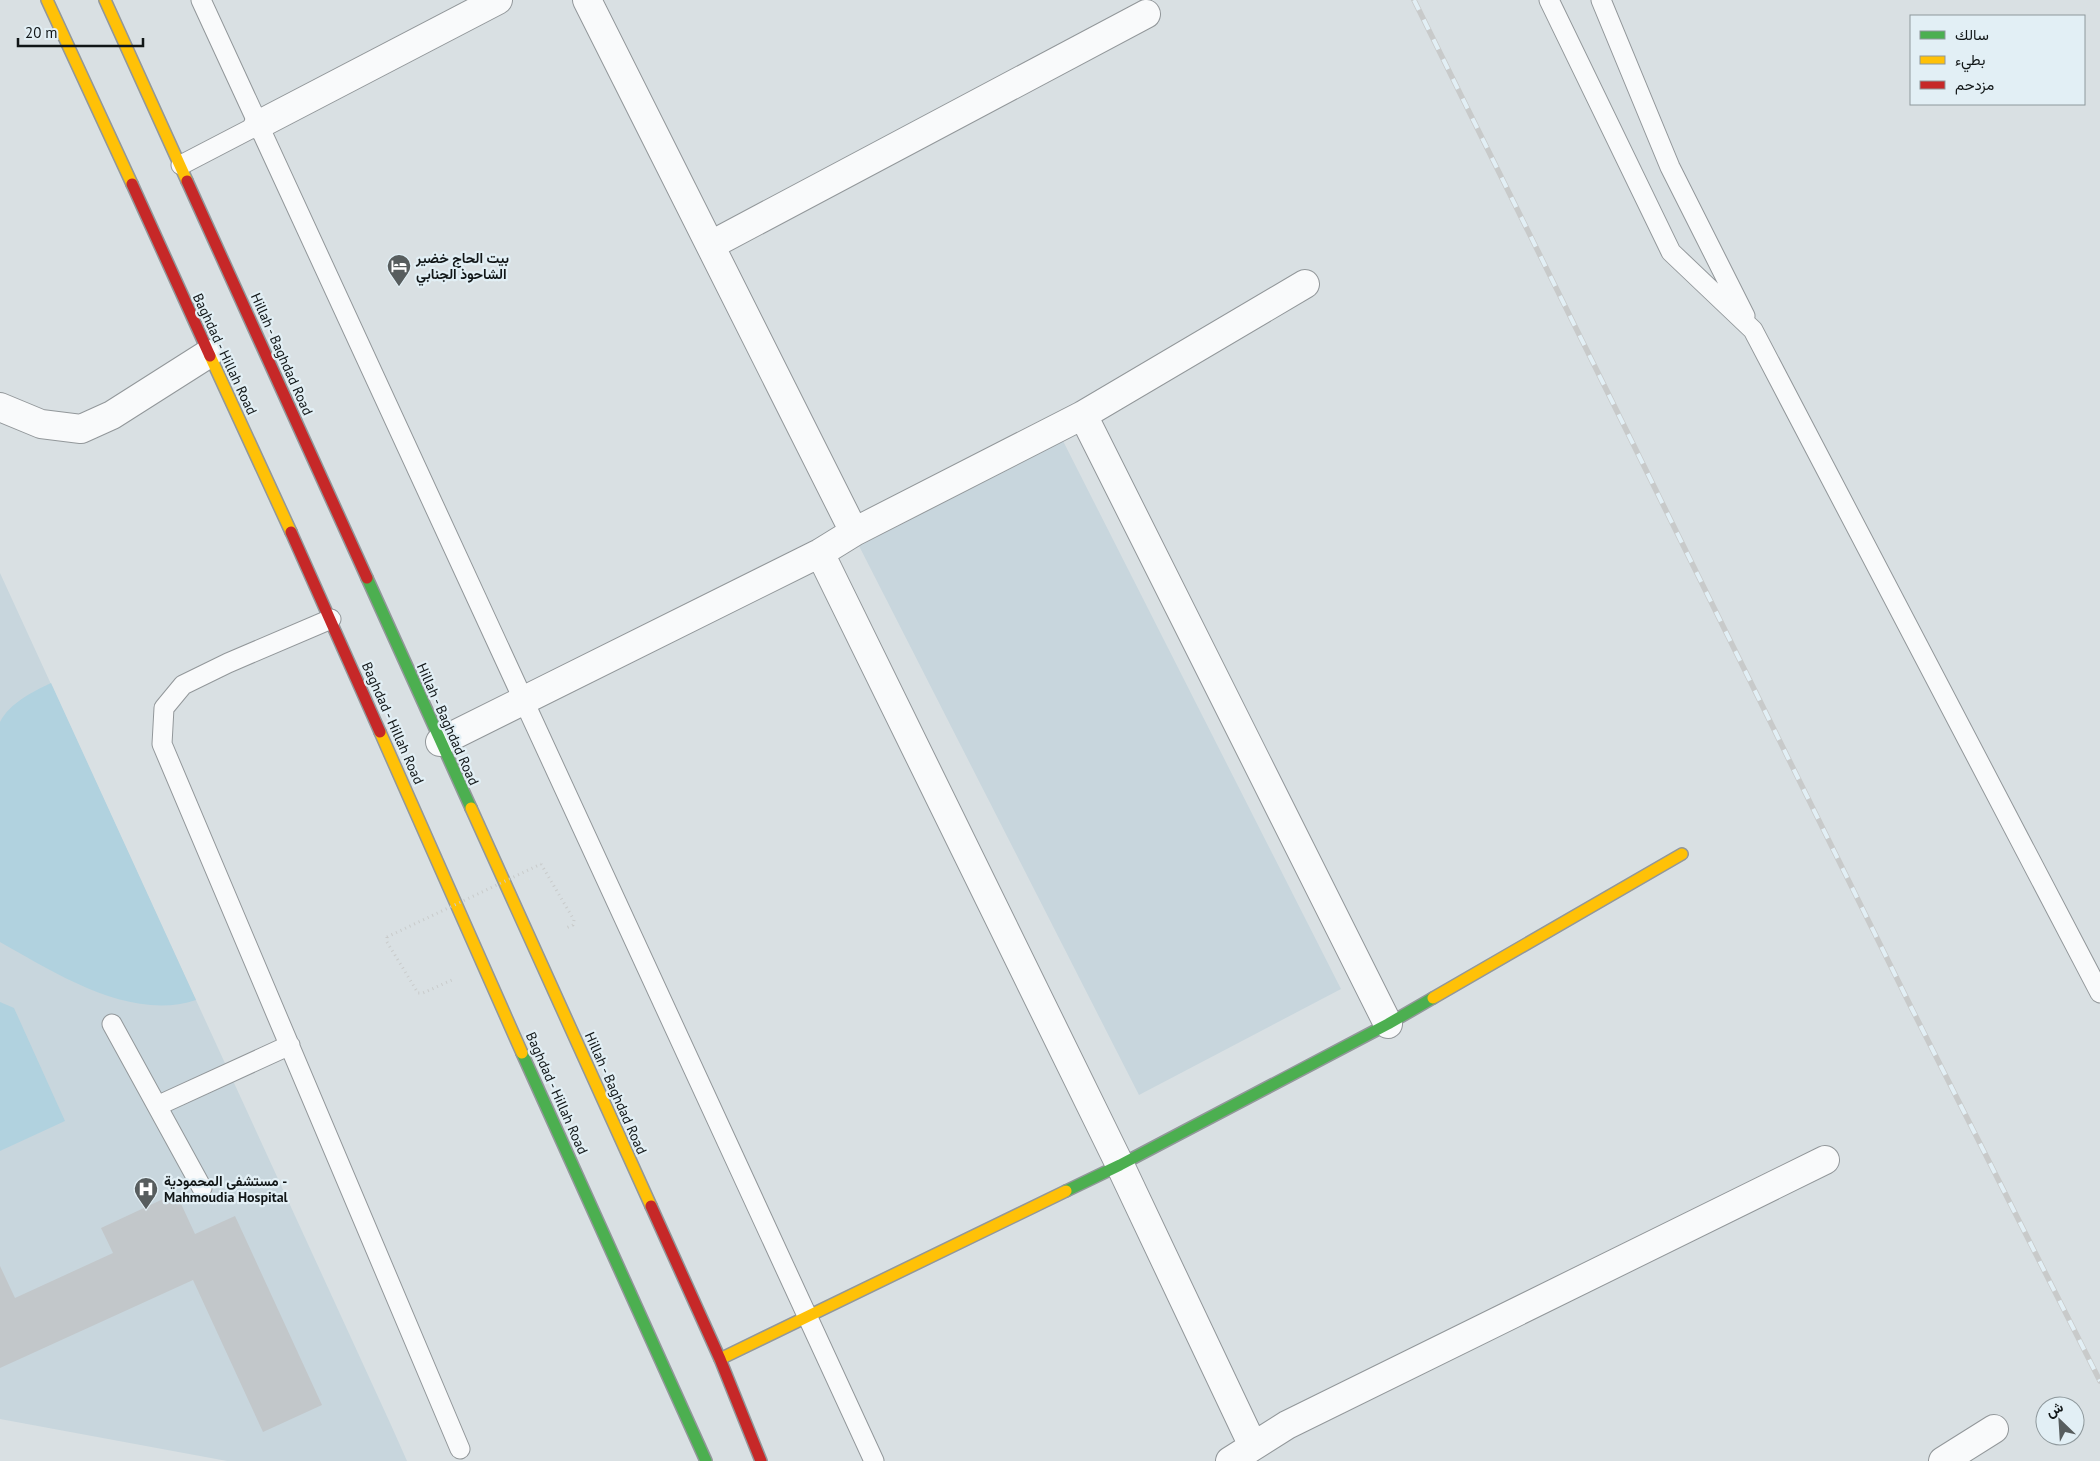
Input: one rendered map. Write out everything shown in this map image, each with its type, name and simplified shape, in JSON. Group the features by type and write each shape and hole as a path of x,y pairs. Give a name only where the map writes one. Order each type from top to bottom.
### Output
{"main road":[{"name":"Baghdad - Hillah Road","path":"47,0 330,619 706,1461"},
{"name":"Hillah - Baghdad Road","path":"105,0 720,1359 761,1461"},
{"path":"720,1359 1120,1165 1388,1024 1682,854"}],"street":[{"path":"258,125 498,0"},
{"path":"587,0 854,532"},
{"path":"711,245 1146,14"},
{"path":"440,742 820,553 854,532 1083,415 1304,284"},
{"path":"0,407 41,424 81,429 112,415 208,354"},
{"path":"1083,415 1388,1024"},
{"path":"820,553 1120,1165 1253,1446"},
{"path":"1230,1461 1287,1425 1825,1160"},
{"path":"1943,1461 1994,1430"}],"lane":[{"path":"200,0 874,1461"},
{"path":"1549,0 1671,252 1751,328"},
{"path":"1601,0 1670,166 1751,328 2100,993"},
{"path":"181,165 258,125"},
{"path":"330,619 228,663 183,685 164,708 162,744 460,1449"},
{"path":"112,1024 202,1188"},
{"path":"157,1106 290,1046"}],"path":[{"path":"418,993 387,942 387,937 541,864 575,922"}],"shaded area":[{"path":"1060,435 1341,989 1139,1095 857,542"},
{"name":"مستشفى المحمودية - Mahmoudia Hospital","path":"0,573 407,1461 227,1461 0,1419"},
{"path":"51,683 196,1000 171,1005 146,1005 120,999 94,991 69,980 0,942 0,722 10,709 29,694"},
{"path":"0,1002 14,1008 65,1121 0,1151"}],"building":[{"path":"176,1193 195,1234 235,1216 322,1405 263,1432 193,1280 0,1368 0,1266 15,1298 113,1253 101,1228"}],"railway":[{"path":"1414,0 1912,1009 2100,1381"}],"traffic: fast":[{"path":"367,578 471,808"},
{"path":"1066,1191 1120,1165 1388,1024 1433,998"},
{"path":"522,1053 706,1461"}],"traffic: slow":[{"path":"47,0 132,184"},
{"path":"105,0 187,181"},
{"path":"210,356 291,532"},
{"path":"380,732 522,1053"},
{"path":"471,808 651,1206"},
{"path":"1433,998 1682,854"},
{"path":"720,1359 1066,1191"}],"traffic: jam":[{"path":"187,181 367,578"},
{"path":"132,184 210,356"},
{"path":"291,532 380,732"},
{"path":"651,1206 720,1359 761,1461"}],"place":[{"name":"بيت الحاج خضير الشاحوذ الجنابي","path":"399,287"},
{"name":"مستشفى المحمودية - Mahmoudia Hospital","path":"146,1210"}]}
